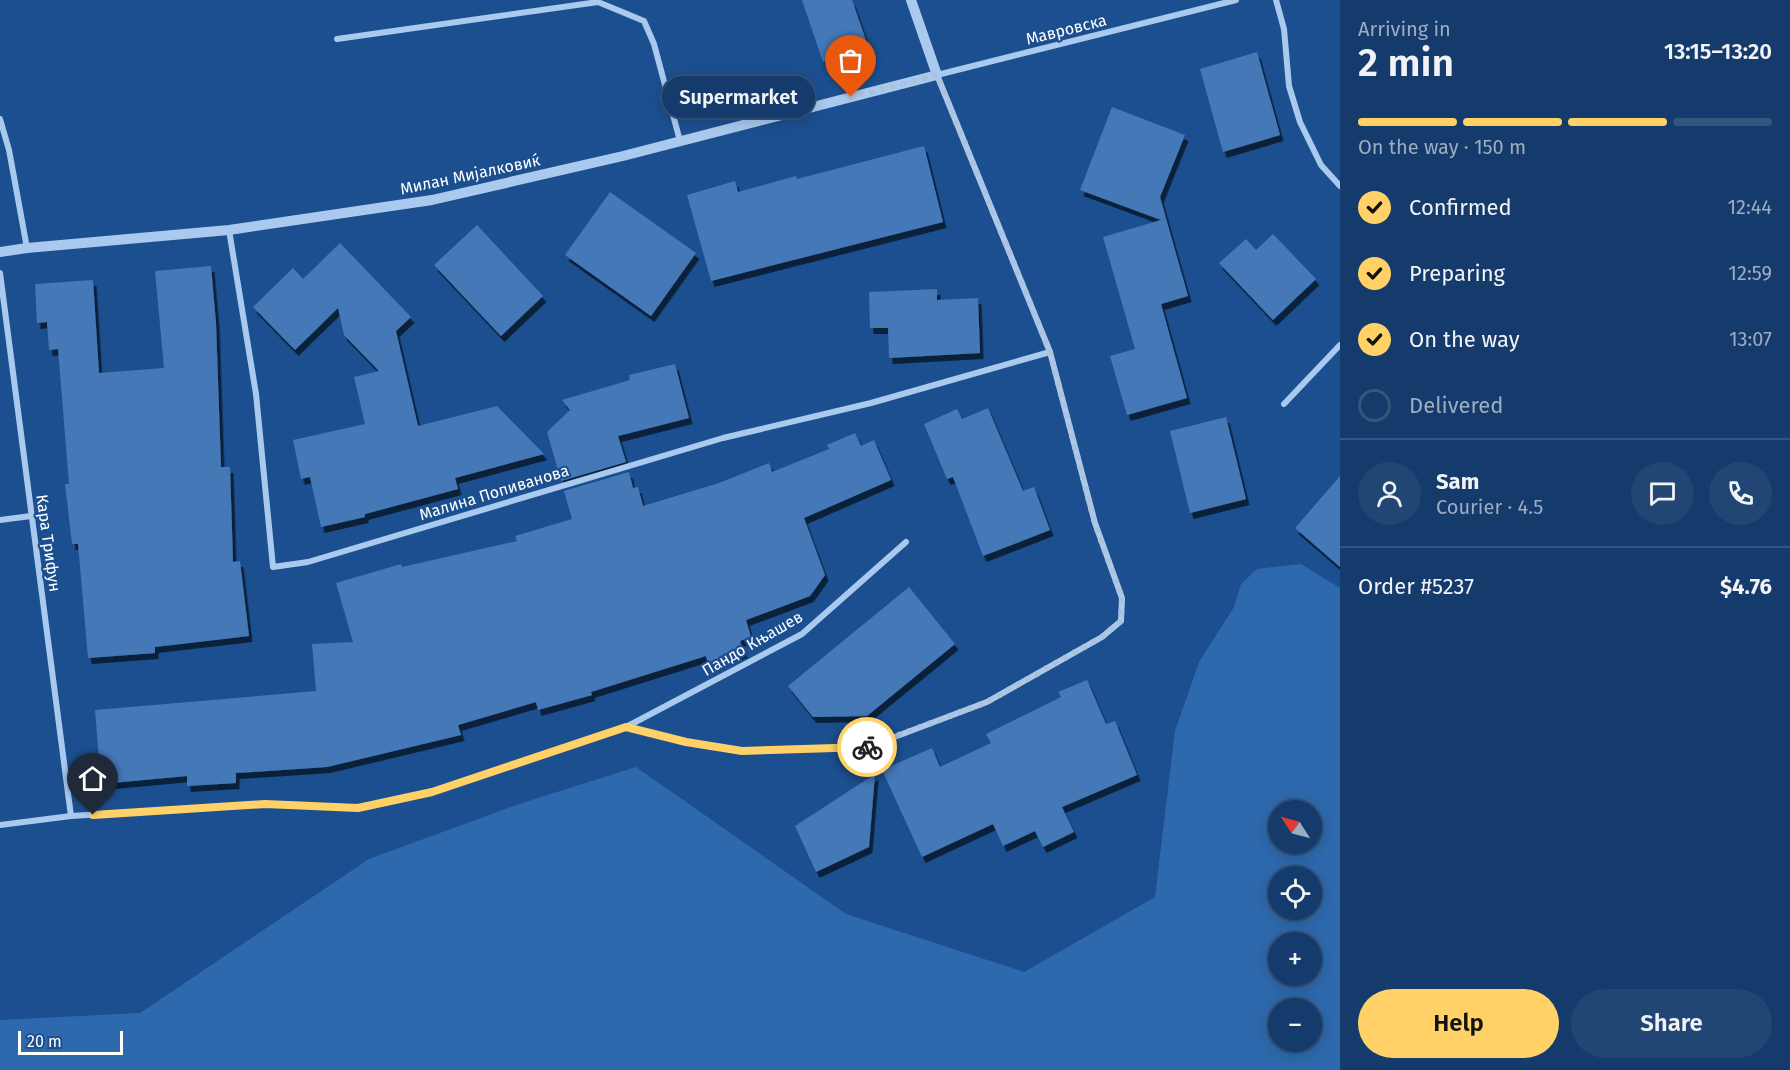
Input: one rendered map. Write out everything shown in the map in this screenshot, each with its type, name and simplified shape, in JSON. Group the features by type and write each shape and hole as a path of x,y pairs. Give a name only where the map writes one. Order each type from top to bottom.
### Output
{"street":[{"path":"626,727 686,742 742,751 868,747 987,702 1102,637 1121,621 1122,598 1095,524 1050,352 937,75 911,0"},
{"name":"Мавровска","path":"937,75 1236,0"},
{"path":"1276,0 1284,29 1289,86 1300,122 1321,165 1340,186"},
{"path":"337,39 598,2 644,21 654,44 680,141"},
{"name":"Милан Мијалковиќ","path":"0,252 229,230 432,200 680,141 937,75"},
{"path":"0,119 9,150 27,248"},
{"name":"Малина Попиванова","path":"229,230 256,394 273,567 308,562 723,438 871,403 1050,352"},
{"name":"Кара Трифун","path":"0,273 71,816"},
{"path":"1284,404 1340,345"},
{"path":"0,520 31,516"},
{"name":"Пандо Књашев","path":"0,825 71,816 265,804 358,808 432,792 626,727 802,634 906,542"}],"shaded area":[{"path":"1301,564 1340,588 1340,1070 0,1070 0,1020 140,1013 369,859 516,805 636,767 846,914 1024,972 1155,897 1175,731 1199,662 1234,607 1241,584 1257,569"}],"building":[{"path":"802,0 852,0 868,46 823,62"},
{"path":"1257,52 1280,135 1223,152 1200,69"},
{"path":"1112,107 1185,135 1160,197 1188,296 1161,304 1187,398 1127,415 1110,356 1135,349 1103,237 1161,220 1080,190"},
{"path":"924,146 943,222 711,281 687,195 735,181 738,192"},
{"path":"610,192 696,253 651,316 565,255"},
{"path":"477,225 543,296 501,336 434,265"},
{"path":"1273,234 1316,279 1273,320 1219,263 1246,239 1256,250"},
{"path":"340,243 411,317 396,331 418,426 497,406 544,454 455,478 458,489 365,514 365,517 321,527 310,477 301,479 293,440 365,424 354,377 379,371 344,335 338,308 295,350 253,307 293,268 303,279"},
{"path":"211,266 216,323 221,467 230,467 233,562 240,561 249,636 155,647 155,653 88,658 78,544 72,544 65,484 69,484 58,349 49,350 47,322 37,323 35,284 93,280 99,373 164,368 155,271"},
{"path":"937,289 937,300 978,298 980,353 889,358 888,328 870,328 869,292"},
{"path":"675,364 689,418 618,436 626,462 561,481 547,432 570,410 562,400 630,380 629,375"},
{"path":"988,408 1023,491 1034,487 1050,530 983,556 953,477 947,479 924,424 957,409 962,419"},
{"path":"1226,417 1246,499 1190,513 1170,431"},
{"path":"855,433 861,446 874,440 891,480 804,518 825,575 810,596 746,620 751,637 740,641 744,652 708,664 706,656 591,692 592,695 538,710 536,702 458,725 461,735 327,767 236,773 236,783 187,786 187,776 101,784 95,710 316,691 312,644 353,642 336,583 401,564 402,567 517,541 515,536 572,519 564,491 629,472 633,488 638,487 643,506 719,483 769,463 772,472 829,449 827,445"},
{"path":"1340,476 1340,567 1295,528"},
{"path":"909,587 955,644 867,716 813,717 788,686"},
{"path":"1087,680 1106,724 1115,721 1137,775 1062,807 1074,832 1043,847 1035,831 1003,846 993,824 922,857 882,770 932,748 940,767 991,743 986,734 1061,697 1058,692"},
{"path":"875,774 869,847 816,872 795,826"}],"way so far":[{"path":"851,97 937,75 1050,352 1095,524 1122,598 1121,621 1102,637 987,702 867,747"}],"place":[{"name":"Supermarket","path":"851,97"}],"route":[{"path":"93,815 265,804 358,808 432,792 626,727 686,742 742,751 867,747"}]}
